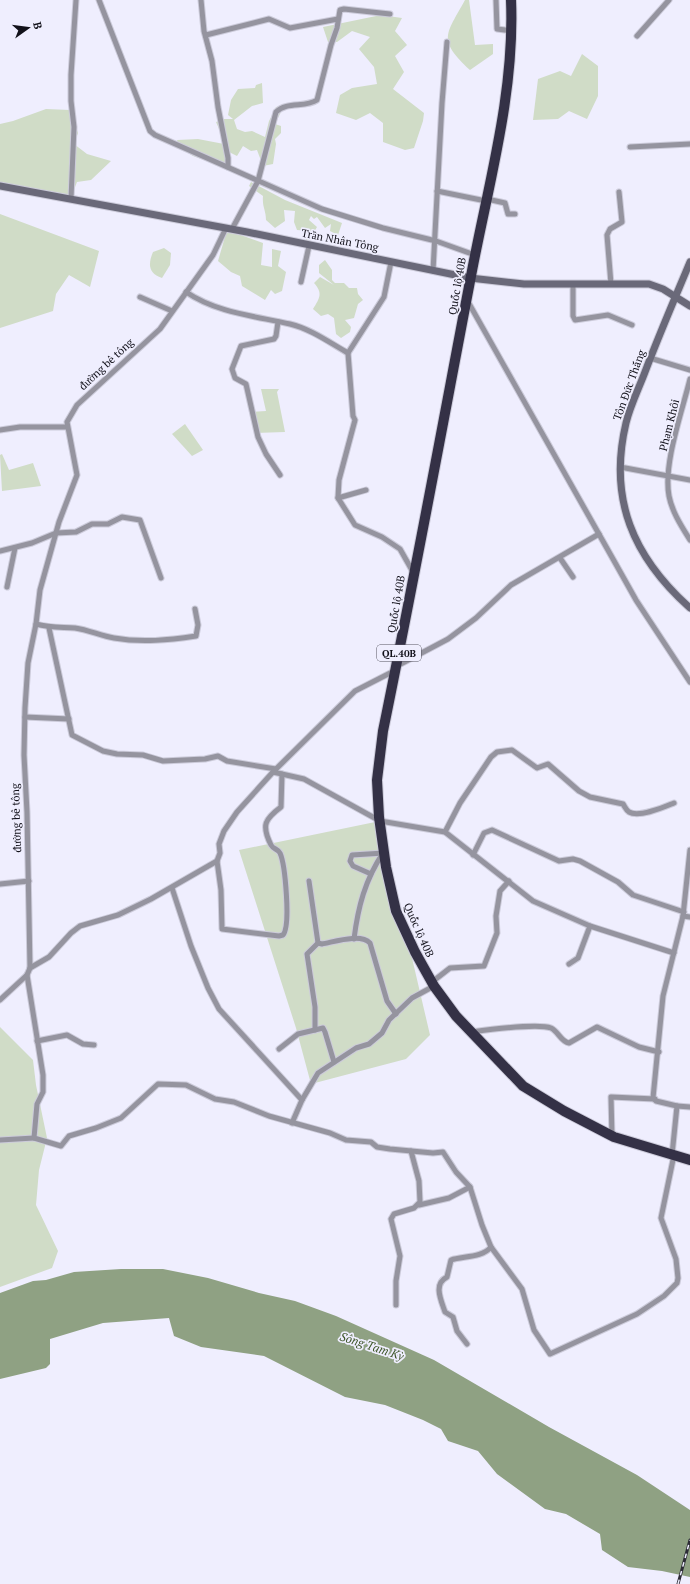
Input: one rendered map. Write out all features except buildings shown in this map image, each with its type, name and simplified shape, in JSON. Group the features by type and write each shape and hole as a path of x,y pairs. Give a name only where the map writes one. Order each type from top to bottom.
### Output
{"highway":[{"name":"Quốc lộ 40B","path":"512,0 513,30 503,123 470,278 383,731 377,780 384,852 396,911 415,952 433,984 456,1016 523,1086 564,1111 612,1136 690,1160"}],"street":[{"path":"71,199 74,127 71,102 71,75 76,0"},
{"path":"99,0 150,131 163,139 322,210 383,228 436,241 475,255"},
{"path":"201,0 228,158 228,167"},
{"path":"496,0 497,29 513,30"},
{"path":"637,36 669,0"},
{"path":"206,36 269,19 290,28 338,19 340,10 344,8 390,14"},
{"name":"đường bê tông","path":"0,1000 27,976 30,968 24,755 28,663 36,624 40,590 56,533 78,475 76,462 66,427 67,422 77,405 160,329 213,255 258,181 276,112 284,107 310,103 317,100 338,19"},
{"path":"433,271 436,241 437,191 443,83 447,42"},
{"path":"630,147 690,144"},
{"name":"Trần Nhân Tông","path":"0,186 230,228 309,246 470,278 524,284 648,284 676,296 690,306"},
{"path":"437,191 505,203 508,214 515,214"},
{"path":"612,284 608,235 610,229 622,222 619,192"},
{"path":"301,282 309,246"},
{"path":"391,262 384,296 348,353 353,416 355,420 339,480 338,498 355,525 382,537 400,549 414,572"},
{"name":"Tôn Đức Thắng","path":"690,262 650,358 626,422 620,467 623,504 639,547 664,583 690,608"},
{"path":"572,285 573,316 575,320 608,315 632,325"},
{"path":"186,292 194,298 223,309 303,329 348,353"},
{"path":"140,297 172,311"},
{"path":"467,299 636,600 690,682"},
{"path":"278,322 276,336 274,339 241,346 232,370 235,378 246,384 258,437 266,454 280,475"},
{"path":"650,358 690,370"},
{"name":"Phạm Khôi","path":"690,379 670,463 669,476 669,497 674,511 690,540"},
{"path":"0,430 66,427"},
{"path":"620,467 690,480"},
{"path":"338,498 366,490"},
{"path":"0,551 32,543 56,533 76,532 92,524 108,524 122,517 140,520 161,578"},
{"path":"282,774 282,807 268,817 265,823 271,845 280,855 288,916 283,935 279,936 222,929 221,890 217,861 220,854 219,844 224,831 237,812 274,770 321,726 355,691 448,639 476,618 512,585 599,534"},
{"path":"7,587 15,548"},
{"path":"560,558 573,577"},
{"path":"36,624 49,628 74,628 96,632 112,638 144,642 196,636 198,625 195,609"},
{"path":"49,628 72,735 103,751 116,754 143,755 163,761 205,759 218,756 227,762 274,770 282,774 304,779 380,821 445,832 533,901 590,926 674,953"},
{"path":"25,717 69,719"},
{"path":"445,832 460,803 491,758 497,752 512,750 536,768 548,764 579,791 590,797 623,804 627,810 632,813 648,812 674,803"},
{"path":"473,855 484,833 492,830 559,861 572,859 580,861 618,882 633,895 690,917"},
{"path":"655,1099 655,1076 659,1052 663,996 684,914 690,850"},
{"path":"371,874 353,866 350,862 352,855 384,852"},
{"path":"354,939 360,902 371,874 384,852"},
{"path":"30,968 49,957 71,933 80,926 118,915 172,888 186,878 217,861"},
{"path":"309,881 318,943"},
{"path":"292,1123 302,1100 318,1073 334,1062 374,1040 382,1033 389,1020 412,998 433,984 450,968 484,966 497,933 496,916 500,891 509,881"},
{"path":"0,884 28,882"},
{"path":"172,888 191,946 208,988 219,1009 302,1100"},
{"path":"569,964 578,958 590,926"},
{"path":"318,943 322,944 354,939 365,940 370,943 387,1001 396,1014"},
{"path":"315,1030 315,1007 307,954 318,943"},
{"path":"27,976 43,1075 43,1092 37,1104 34,1138"},
{"path":"471,1032 543,1026 552,1028 564,1041 569,1043 597,1027 639,1047 659,1052"},
{"path":"280,1049 298,1034 324,1029 334,1062"},
{"path":"37,1041 68,1036 83,1044 94,1045"},
{"path":"0,1140 34,1138 62,1146 69,1136 96,1128 121,1118 158,1084 186,1084 214,1099 234,1102 292,1123 330,1133 346,1140 371,1142 377,1147 433,1153 443,1152 456,1172 470,1187 482,1225 491,1247 522,1289 534,1330 548,1353 553,1354 605,1328 621,1323 664,1296 678,1281 676,1259 661,1218 673,1155 677,1106"},
{"path":"612,1136 611,1098 655,1099 677,1106 690,1107"},
{"path":"412,1151 419,1182 418,1205"},
{"path":"396,1304 396,1281 400,1256 391,1217 394,1214 418,1205 449,1198 470,1187"},
{"path":"467,1344 457,1331 453,1317 445,1312 440,1292 440,1283 441,1280 447,1277 451,1260 486,1252 491,1247"}],"shaded area":[{"path":"465,0 469,0 475,45 493,44 493,54 470,70 453,51 449,43 448,36 453,21"},
{"path":"381,15 402,18 395,31 407,45 395,56 404,72 393,89 424,113 423,121 414,148 405,150 383,142 383,123 370,113 356,120 336,113 340,95 352,88 377,84 374,67 359,49 370,37 352,31 337,42 328,42 323,27"},
{"path":"582,54 598,66 598,96 587,119 569,111 558,119 533,120 538,79 560,71 571,76"},
{"path":"262,83 263,103 252,106 234,120 237,129 245,132 252,131 265,137 269,121 276,107 280,106 281,112 275,124 281,126 281,133 275,139 276,144 273,164 263,166 257,150 251,151 243,146 237,156 229,152 216,122 224,119 233,119 228,115 231,100 238,89 255,88 256,85"},
{"path":"46,109 70,110 78,133 74,144 87,154 111,161 91,180 77,182 72,195 0,183 0,124"},
{"path":"198,139 224,144 229,169 193,156 179,147 177,140"},
{"path":"251,182 285,200 342,223 338,235 330,231 331,224 325,228 317,217 314,219 311,216 309,220 317,227 309,241 305,241 310,231 297,230 294,222 295,211 284,210 285,221 275,228 266,220 263,196 249,186"},
{"path":"0,214 99,251 90,287 69,275 56,294 53,311 0,328"},
{"path":"227,230 263,243 261,265 272,267 272,249 281,251 278,266 286,272 282,291 275,294 271,290 265,300 242,286 240,276 231,272 218,261"},
{"path":"164,248 171,253 170,265 162,278 154,274 150,268 150,260 153,252"},
{"path":"325,260 332,270 332,280 335,283 344,283 349,288 357,288 358,294 363,300 358,304 354,318 345,320 351,327 350,332 341,338 336,334 334,318 328,314 321,316 313,309 320,296 319,290 314,283 320,277 334,285 319,273 319,265"},
{"path":"261,389 279,389 277,392 285,432 255,433 252,412 266,411"},
{"path":"185,424 203,450 192,456 172,434"},
{"path":"2,454 9,470 33,463 41,486 2,491 0,455"},
{"path":"380,821 430,1035 406,1059 311,1084 296,1028 239,850"},
{"path":"0,1027 33,1060 36,1085 47,1138 39,1170 36,1205 58,1251 52,1268 0,1287"}],"water":[{"name":"Sông Tam Kỳ","path":"121,1269 163,1269 208,1278 259,1293 295,1301 336,1316 434,1360 549,1427 637,1475 690,1510 690,1577 662,1571 628,1567 602,1550 600,1534 566,1514 545,1509 497,1474 478,1451 448,1441 441,1429 423,1420 385,1405 345,1397 264,1356 201,1347 174,1336 169,1318 103,1323 50,1339 50,1364 46,1368 0,1379 0,1293 33,1281 46,1280 74,1272"}],"railway":[{"path":"678,1584 690,1540"}]}
